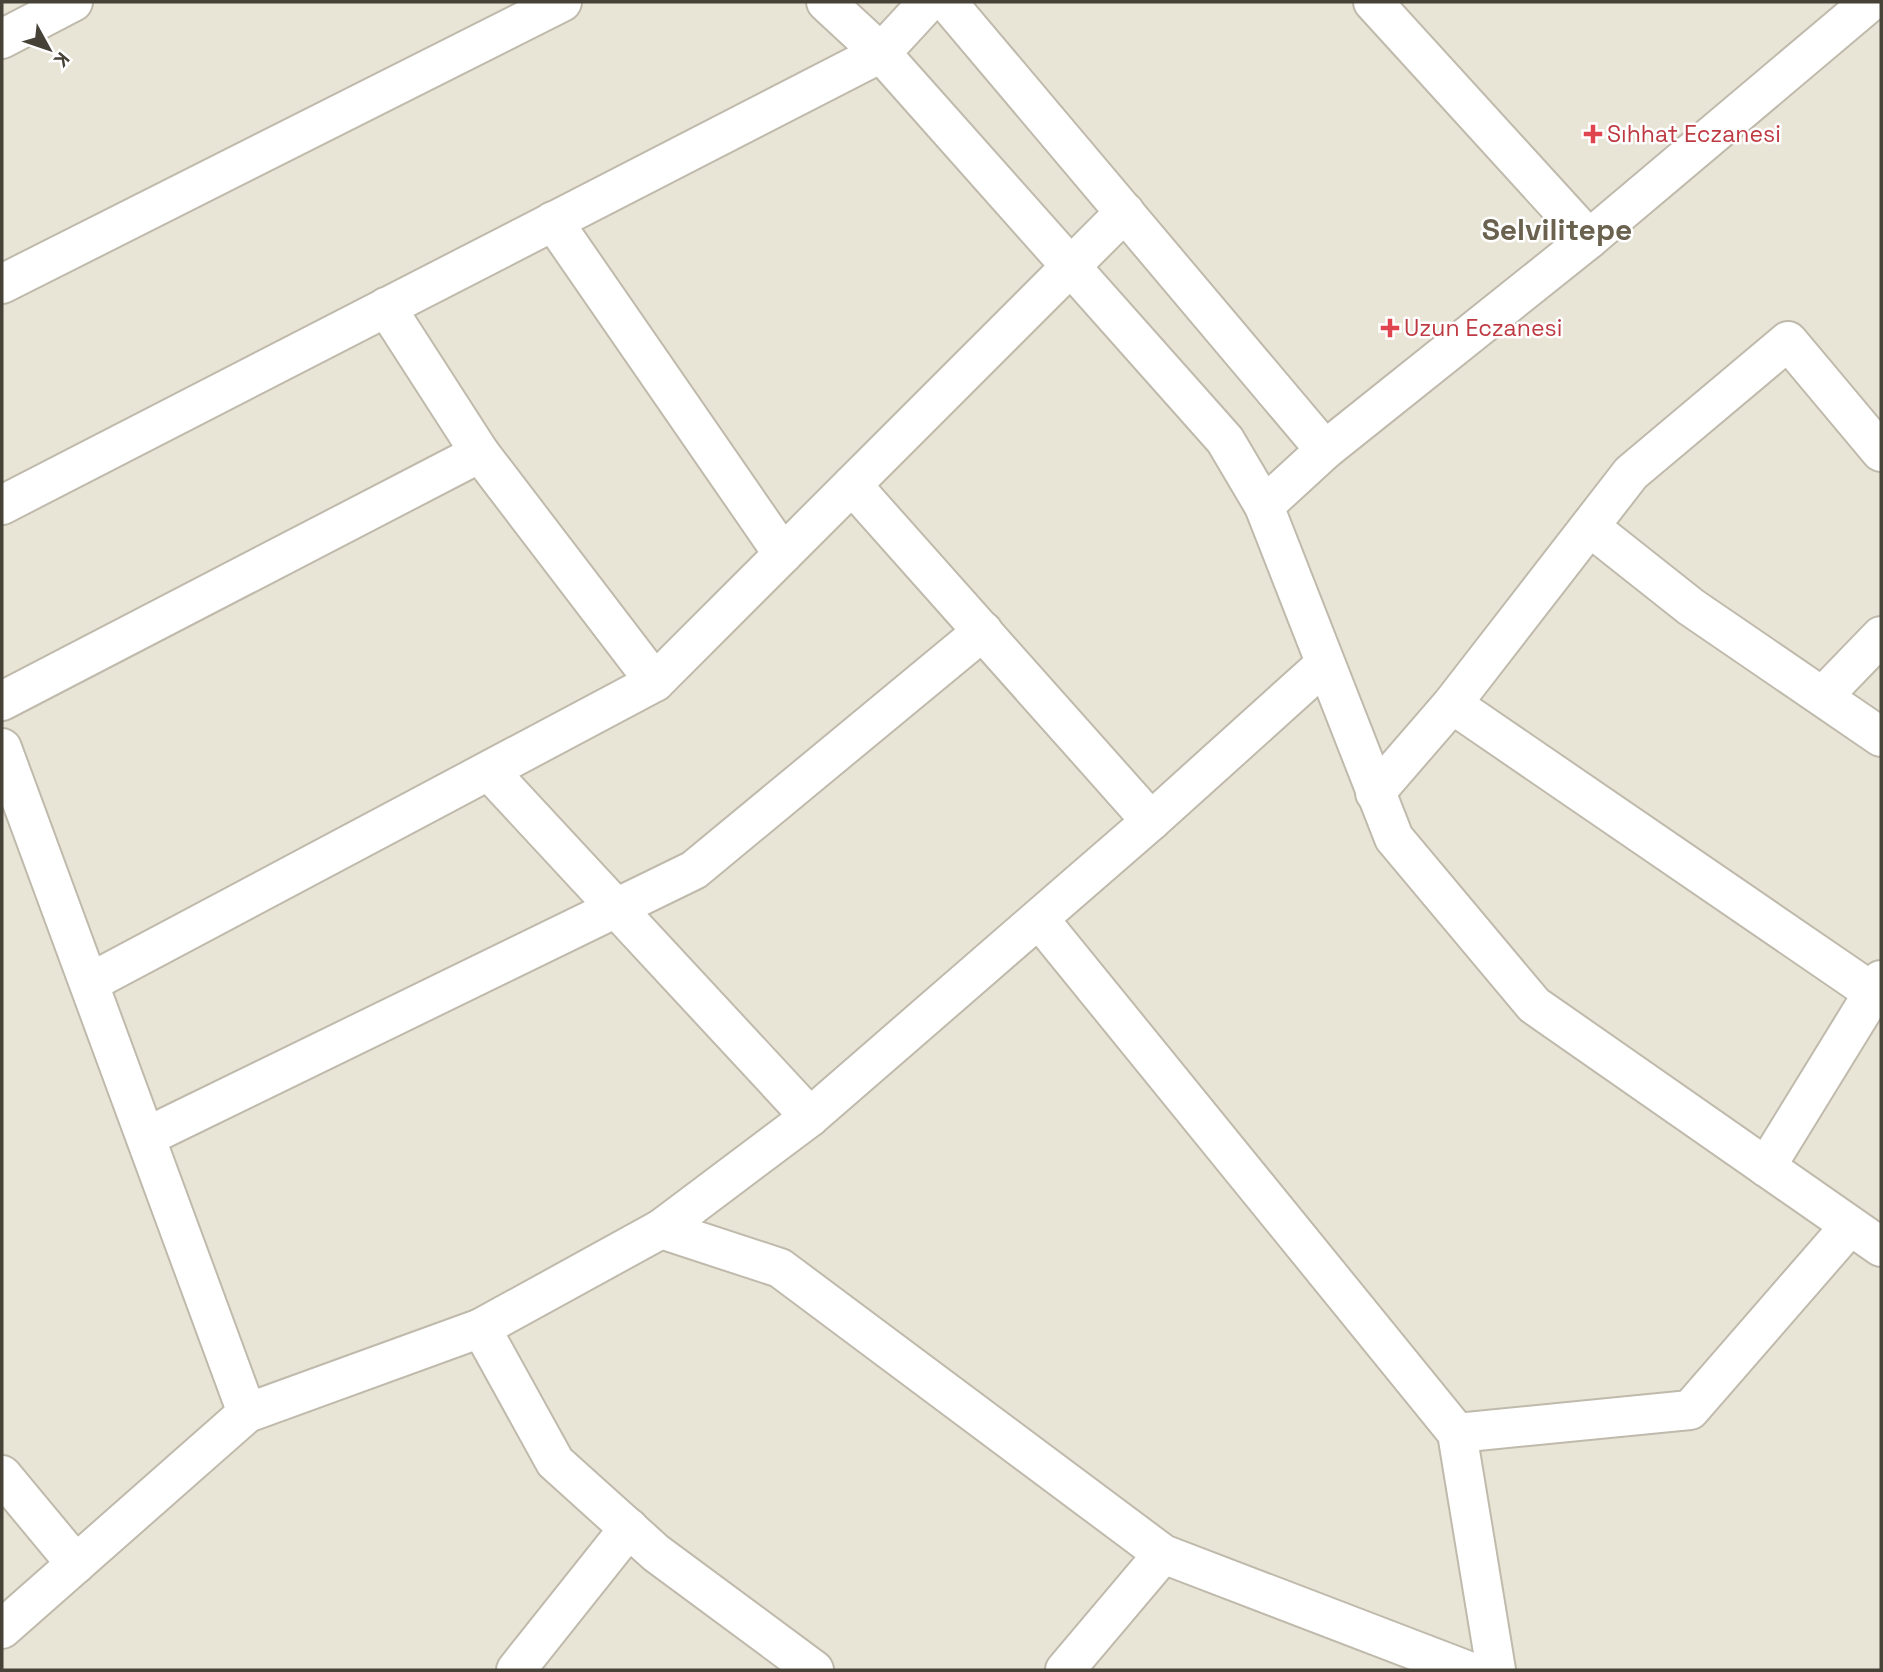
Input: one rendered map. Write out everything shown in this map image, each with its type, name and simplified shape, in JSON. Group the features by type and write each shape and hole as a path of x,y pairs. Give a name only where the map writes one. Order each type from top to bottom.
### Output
{"street":[{"path":"2,39 73,2"},
{"path":"2,284 562,2"},
{"path":"826,2 881,52 1225,440 1264,506 1394,838 1534,1004 1881,1247"},
{"path":"2,505 881,52 928,2"},
{"path":"947,2 1325,450"},
{"path":"1373,2 1589,239"},
{"path":"1264,506 1325,450 1589,239 1870,2"},
{"path":"89,984 655,682 1125,212"},
{"path":"553,222 783,554"},
{"path":"386,307 480,453 655,682"},
{"path":"1375,793 1451,704 1632,474 1788,341 1881,452"},
{"path":"2,701 480,453"},
{"path":"852,485 1151,821"},
{"path":"1590,527 1691,607 1881,737"},
{"path":"146,1137 694,870 983,631"},
{"path":"1823,696 1881,636"},
{"path":"2,1629 247,1413 481,1328 661,1229 810,1117 1151,821 1325,664"},
{"path":"1451,704 1879,990 1766,1167"},
{"path":"2,748 247,1413"},
{"path":"489,771 810,1117"},
{"path":"1039,919 1457,1433 1496,1670"},
{"path":"1457,1433 1690,1410 1850,1226"},
{"path":"661,1229 780,1268 1163,1554 1466,1670"},
{"path":"481,1328 555,1462 656,1553 814,1670"},
{"path":"2,1475 76,1564"},
{"path":"516,1670 629,1528"},
{"path":"1065,1670 1163,1554"}],"shaded area":[{"path":"2,2 1881,2 1881,1670 2,1670"}],"place":[{"name":"Sıhhat Eczanesi","path":"1593,134"},
{"name":"Uzun Eczanesi","path":"1390,328"}],"district":[{"name":"Selvilitepe","path":"1557,229"}]}
